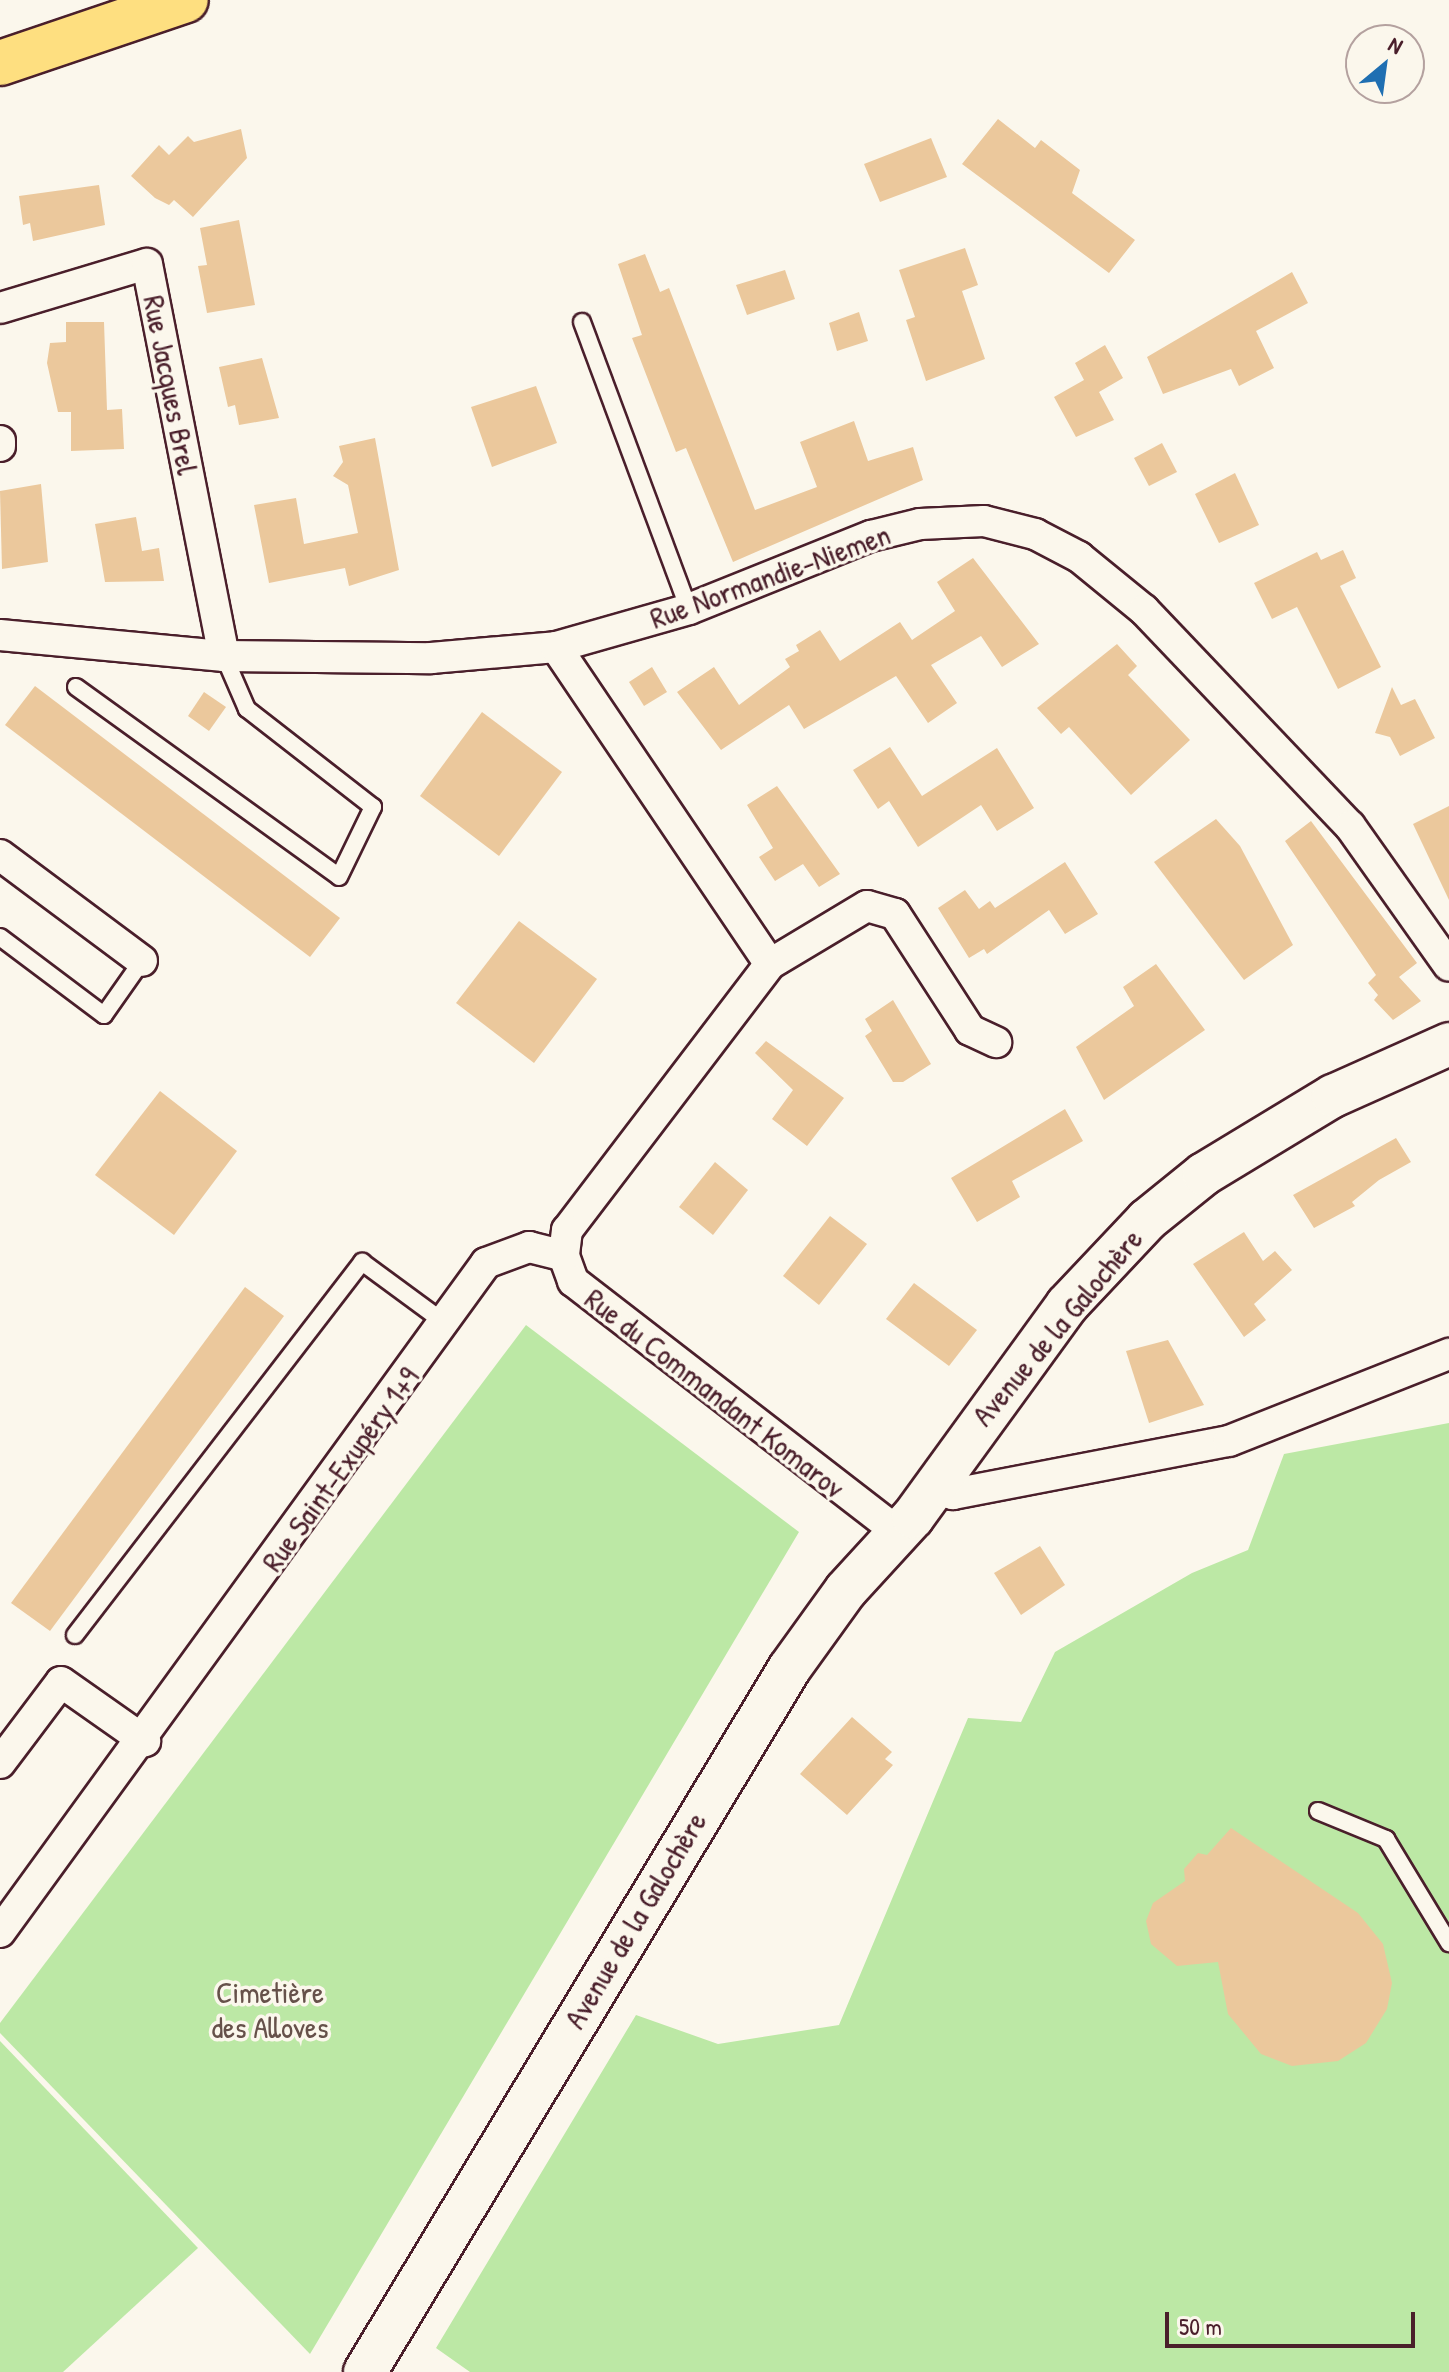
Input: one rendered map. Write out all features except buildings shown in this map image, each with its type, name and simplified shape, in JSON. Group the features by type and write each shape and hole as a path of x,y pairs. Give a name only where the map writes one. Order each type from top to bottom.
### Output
{"highway":[{"path":"0,63 186,0"}],"main road":[{"name":"Avenue de la Galochère","path":"365,2372 789,1669 846,1590 899,1533 934,1488 1057,1317 1147,1220 1270,1131 1449,1044"}],"street":[{"name":"Rue Jacques Brel","path":"0,308 147,264 224,656"},
{"name":"Rue Normandie-Niemen","path":"0,635 224,656 431,658 556,647 689,609 871,536 920,524 984,521 1035,534 1079,557 1144,610 1279,747 1350,826 1449,966"},
{"path":"556,647 770,964 867,906 895,914 970,1030 996,1042"},
{"path":"0,855 142,961"},
{"name":"Rue du Commandant Komarov","path":"770,964 583,1206 567,1230 564,1256 573,1281 597,1304 899,1533"},
{"name":"Rue Saint-Exupéry 1+9","path":"0,1932 145,1741 486,1263 529,1247 564,1256"},
{"path":"934,1488 953,1494 1229,1441 1449,1354"},
{"path":"0,1763 61,1682 145,1741"}],"lane":[{"path":"582,322 689,609"},
{"path":"76,687 339,877 373,807 247,709 224,656"},
{"path":"0,937 104,1015 142,961"},
{"path":"75,1635 362,1262 445,1323"},
{"path":"1318,1811 1386,1839 1449,1943"}],"green space":[{"name":"Cimetière des Alloves","path":"526,1325 799,1532 310,2354 0,2033 0,2023"},
{"path":"1449,1423 1449,2372 470,2372 436,2348 636,2015 718,2044 839,2025 968,1718 1021,1722 1055,1652 1192,1573 1248,1550 1284,1454"},
{"path":"0,2041 198,2248 63,2372 0,2372"}]}
